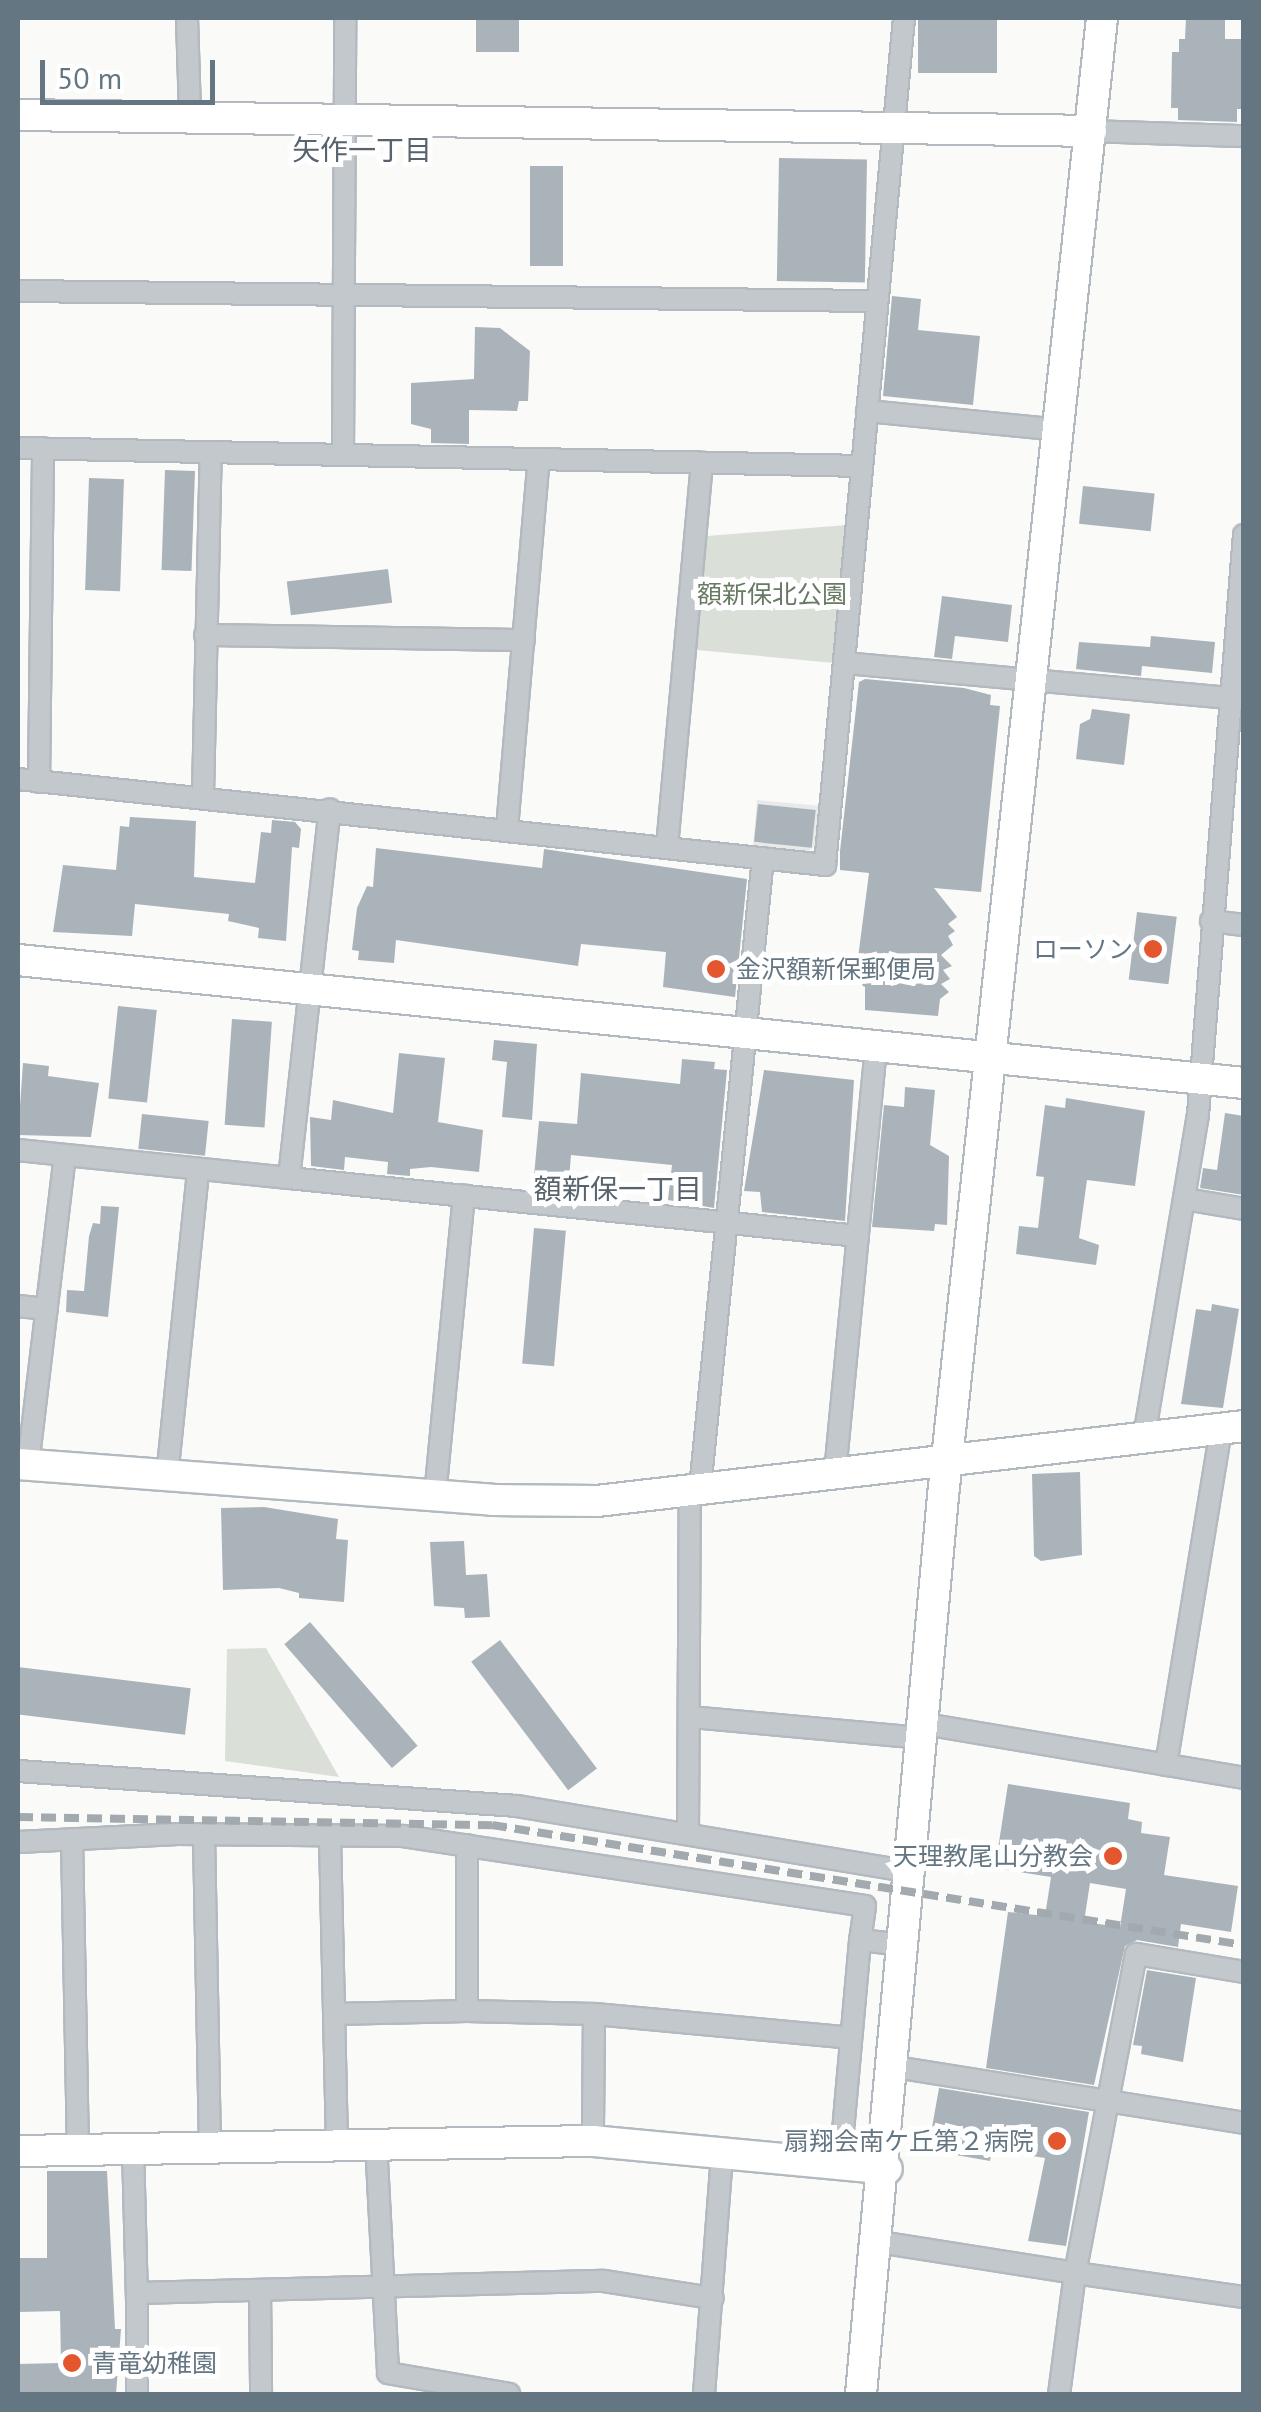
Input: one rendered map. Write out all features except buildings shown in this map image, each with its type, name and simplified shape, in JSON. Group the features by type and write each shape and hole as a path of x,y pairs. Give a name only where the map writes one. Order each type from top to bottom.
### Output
{"street":[{"path":"186,18 190,113"},
{"path":"343,455 345,18"},
{"path":"42,448 28,780 203,794 825,865 860,466 898,124 904,18"},
{"path":"862,2394 886,2169 947,1460 994,1057 1102,18"},
{"path":"18,115 190,113 345,119 898,124 1244,136"},
{"path":"18,292 877,300"},
{"path":"867,411 1060,430"},
{"path":"18,448 860,466"},
{"path":"203,794 211,452"},
{"path":"507,829 539,459"},
{"path":"666,847 702,463"},
{"path":"1144,1437 1184,1199 1199,1078 1211,921 1236,699 1244,534"},
{"path":"205,635 524,640"},
{"path":"845,663 1236,699"},
{"path":"289,1178 330,809"},
{"path":"688,1833 695,1490 763,858"},
{"path":"1211,921 1244,925"},
{"path":"18,960 1244,1083"},
{"path":"835,1474 876,1046"},
{"path":"18,1150 858,1236"},
{"path":"65,1155 23,1464 435,1496 598,1501 1232,1427 1166,1764"},
{"path":"167,1477 198,1171"},
{"path":"435,1496 464,1195"},
{"path":"1184,1199 1244,1209"},
{"path":"18,1306 46,1309"},
{"path":"690,1716 924,1731 1244,1778"},
{"path":"18,1771 516,1806 911,1872"},
{"path":"204,1834 210,2146"},
{"path":"18,1842 204,1834 330,1836 467,1845 865,1906 840,2164"},
{"path":"330,1836 336,2143"},
{"path":"72,1839 78,2150"},
{"path":"467,1845 467,2011"},
{"path":"860,1940 904,1945"},
{"path":"1059,2394 1076,2273 1136,1954 1244,1972"},
{"path":"334,2014 594,2014 851,2038"},
{"path":"593,2142 594,2014"},
{"path":"895,2067 1244,2123"},
{"path":"18,2151 376,2142 593,2142 886,2169"},
{"path":"376,2142 379,2287 388,2373 509,2394"},
{"path":"133,2148 137,2300"},
{"path":"704,2394 722,2154"},
{"path":"879,2242 1244,2297"},
{"path":"137,2394 137,2294 604,2280 712,2298"},
{"path":"260,2290 261,2394"}],"shaded area":[{"path":"757,800 821,806 818,843 807,852 753,846"}],"green space":[{"name":"額新保北公園","path":"847,525 834,663 697,650 707,536"},
{"path":"266,1648 339,1777 225,1761 227,1649"}],"railway":[{"path":"18,1817 492,1825 1244,1945"}],"place":[{"name":"ローソン","path":"1153,949"},
{"name":"金沢額新保郵便局","path":"716,969"},
{"name":"天理教尾山分教会","path":"1113,1856"},
{"name":"扇翔会南ケ丘第２病院","path":"1057,2141"},
{"name":"青竜幼稚園","path":"72,2363"}],"district":[{"name":"矢作一丁目","path":"362,150"},
{"name":"額新保一丁目","path":"618,1189"}]}
